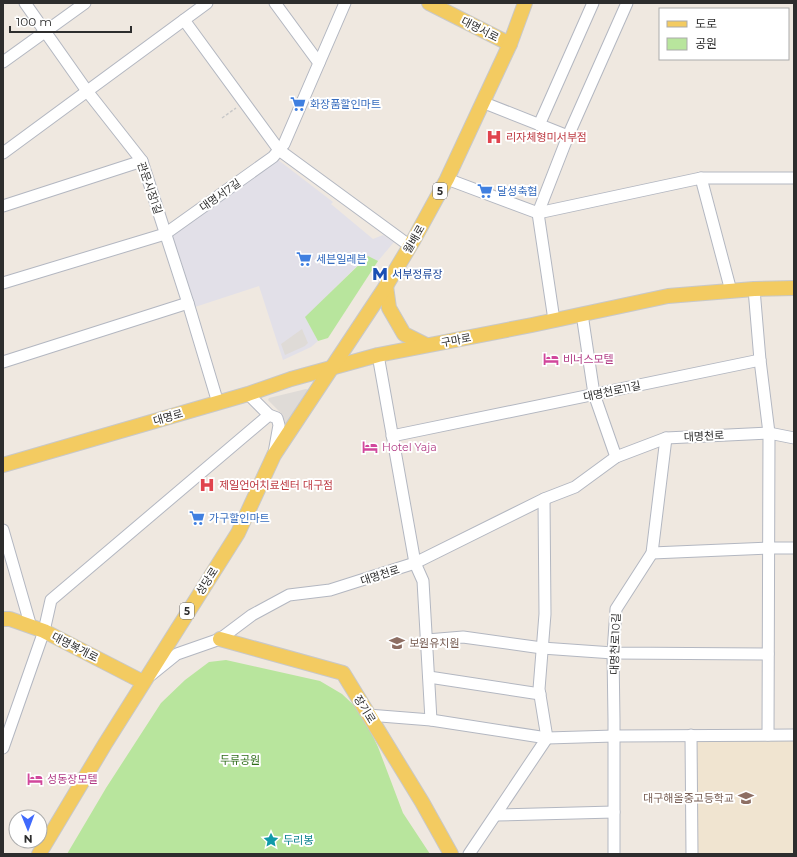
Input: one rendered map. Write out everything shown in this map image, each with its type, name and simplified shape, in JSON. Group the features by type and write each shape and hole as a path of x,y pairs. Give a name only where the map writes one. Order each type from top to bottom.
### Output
{"main road":[{"name":"대명서로","path":"429,3 510,44"},
{"name":"월배로","path":"332,367 386,286 447,179 510,44 525,3"},
{"path":"386,286 389,308 404,334 426,345"},
{"name":"구마로","path":"332,367 378,355 668,296 754,289 794,288"},
{"name":"대명로","path":"3,465 218,403 332,367"},
{"name":"성당로","path":"40,854 143,682 238,533 274,456 332,367"},
{"name":"대명복개로","path":"3,619 10,619 37,629 143,682"},
{"name":"장기로","path":"220,639 343,673 422,802 451,854"}],"street":[{"name":"관문시장1길","path":"25,3 87,91 142,162 188,303 218,403"},
{"path":"3,62 85,3"},
{"path":"3,153 207,3"},
{"path":"276,3 319,63"},
{"name":"대명서7길","path":"3,283 165,234 273,157 284,144 345,3"},
{"path":"539,125 593,3"},
{"path":"554,320 538,213 568,136 627,3"},
{"path":"184,20 279,150 410,246"},
{"path":"482,102 568,136"},
{"path":"3,206 142,162"},
{"path":"447,179 538,213 701,178 794,178"},
{"path":"701,178 730,291"},
{"path":"754,289 760,360 769,433 768,735"},
{"path":"3,362 188,303"},
{"path":"582,314 594,394 616,457"},
{"path":"378,355 415,564 423,581 431,720"},
{"name":"대명천로11길","path":"392,436 760,360"},
{"path":"248,394 269,415 277,418 279,425 274,456"},
{"path":"3,748 37,629 51,600 269,415"},
{"name":"대명천로","path":"143,682 177,654 220,639 252,614 289,595 330,590 415,564 544,499 575,487 616,457 666,438 769,433 794,438"},
{"name":"대명천로10길","path":"614,854 613,653 616,609 652,553 666,438"},
{"path":"470,854 548,738 540,694 545,614 544,499"},
{"path":"3,530 8,564 37,629"},
{"path":"652,553 794,548"},
{"path":"427,640 463,637 542,648 613,653 768,654"},
{"path":"429,677 540,694"},
{"path":"368,715 431,720 548,738 794,734"},
{"path":"691,735 692,854"},
{"path":"496,815 614,812"}],"path":[{"path":"222,118 238,106"}],"shaded area":[{"name":"서부정류장","path":"277,159 333,202 331,204 373,239 383,235 394,242 378,261 367,256 306,317 318,341 311,347 283,360 259,286 195,307 178,252 171,235"},
{"path":"302,329 308,343 305,346 285,355 281,344"},
{"path":"306,389 309,390 289,426 285,425 283,415 268,400 269,398"},
{"name":"대구해올중고등학교","path":"697,741 794,741 794,854 698,854"}],"green space":[{"path":"368,256 378,261 328,338 318,341 305,317"},
{"name":"두류공원","path":"226,660 320,681 342,694 361,712 378,747 403,813 430,854 67,854 106,788 161,703 185,680 209,662"}],"place":[{"name":"화장품할인마트","path":"298,104"},
{"name":"리자체형미서부점","path":"494,137"},
{"name":"달성축협","path":"485,191"},
{"name":"세븐일레븐","path":"304,259"},
{"name":"서부정류장","path":"380,274"},
{"name":"비너스모텔","path":"551,359"},
{"name":"Hotel Yaja","path":"370,447"},
{"name":"제일언어치료센터 대구점","path":"207,485"},
{"name":"가구할인마트","path":"197,518"},
{"name":"보원유치원","path":"397,643"},
{"name":"성동장모텔","path":"35,779"},
{"name":"대구해올중고등학교","path":"746,798"},
{"name":"두리봉","path":"271,840"}]}
